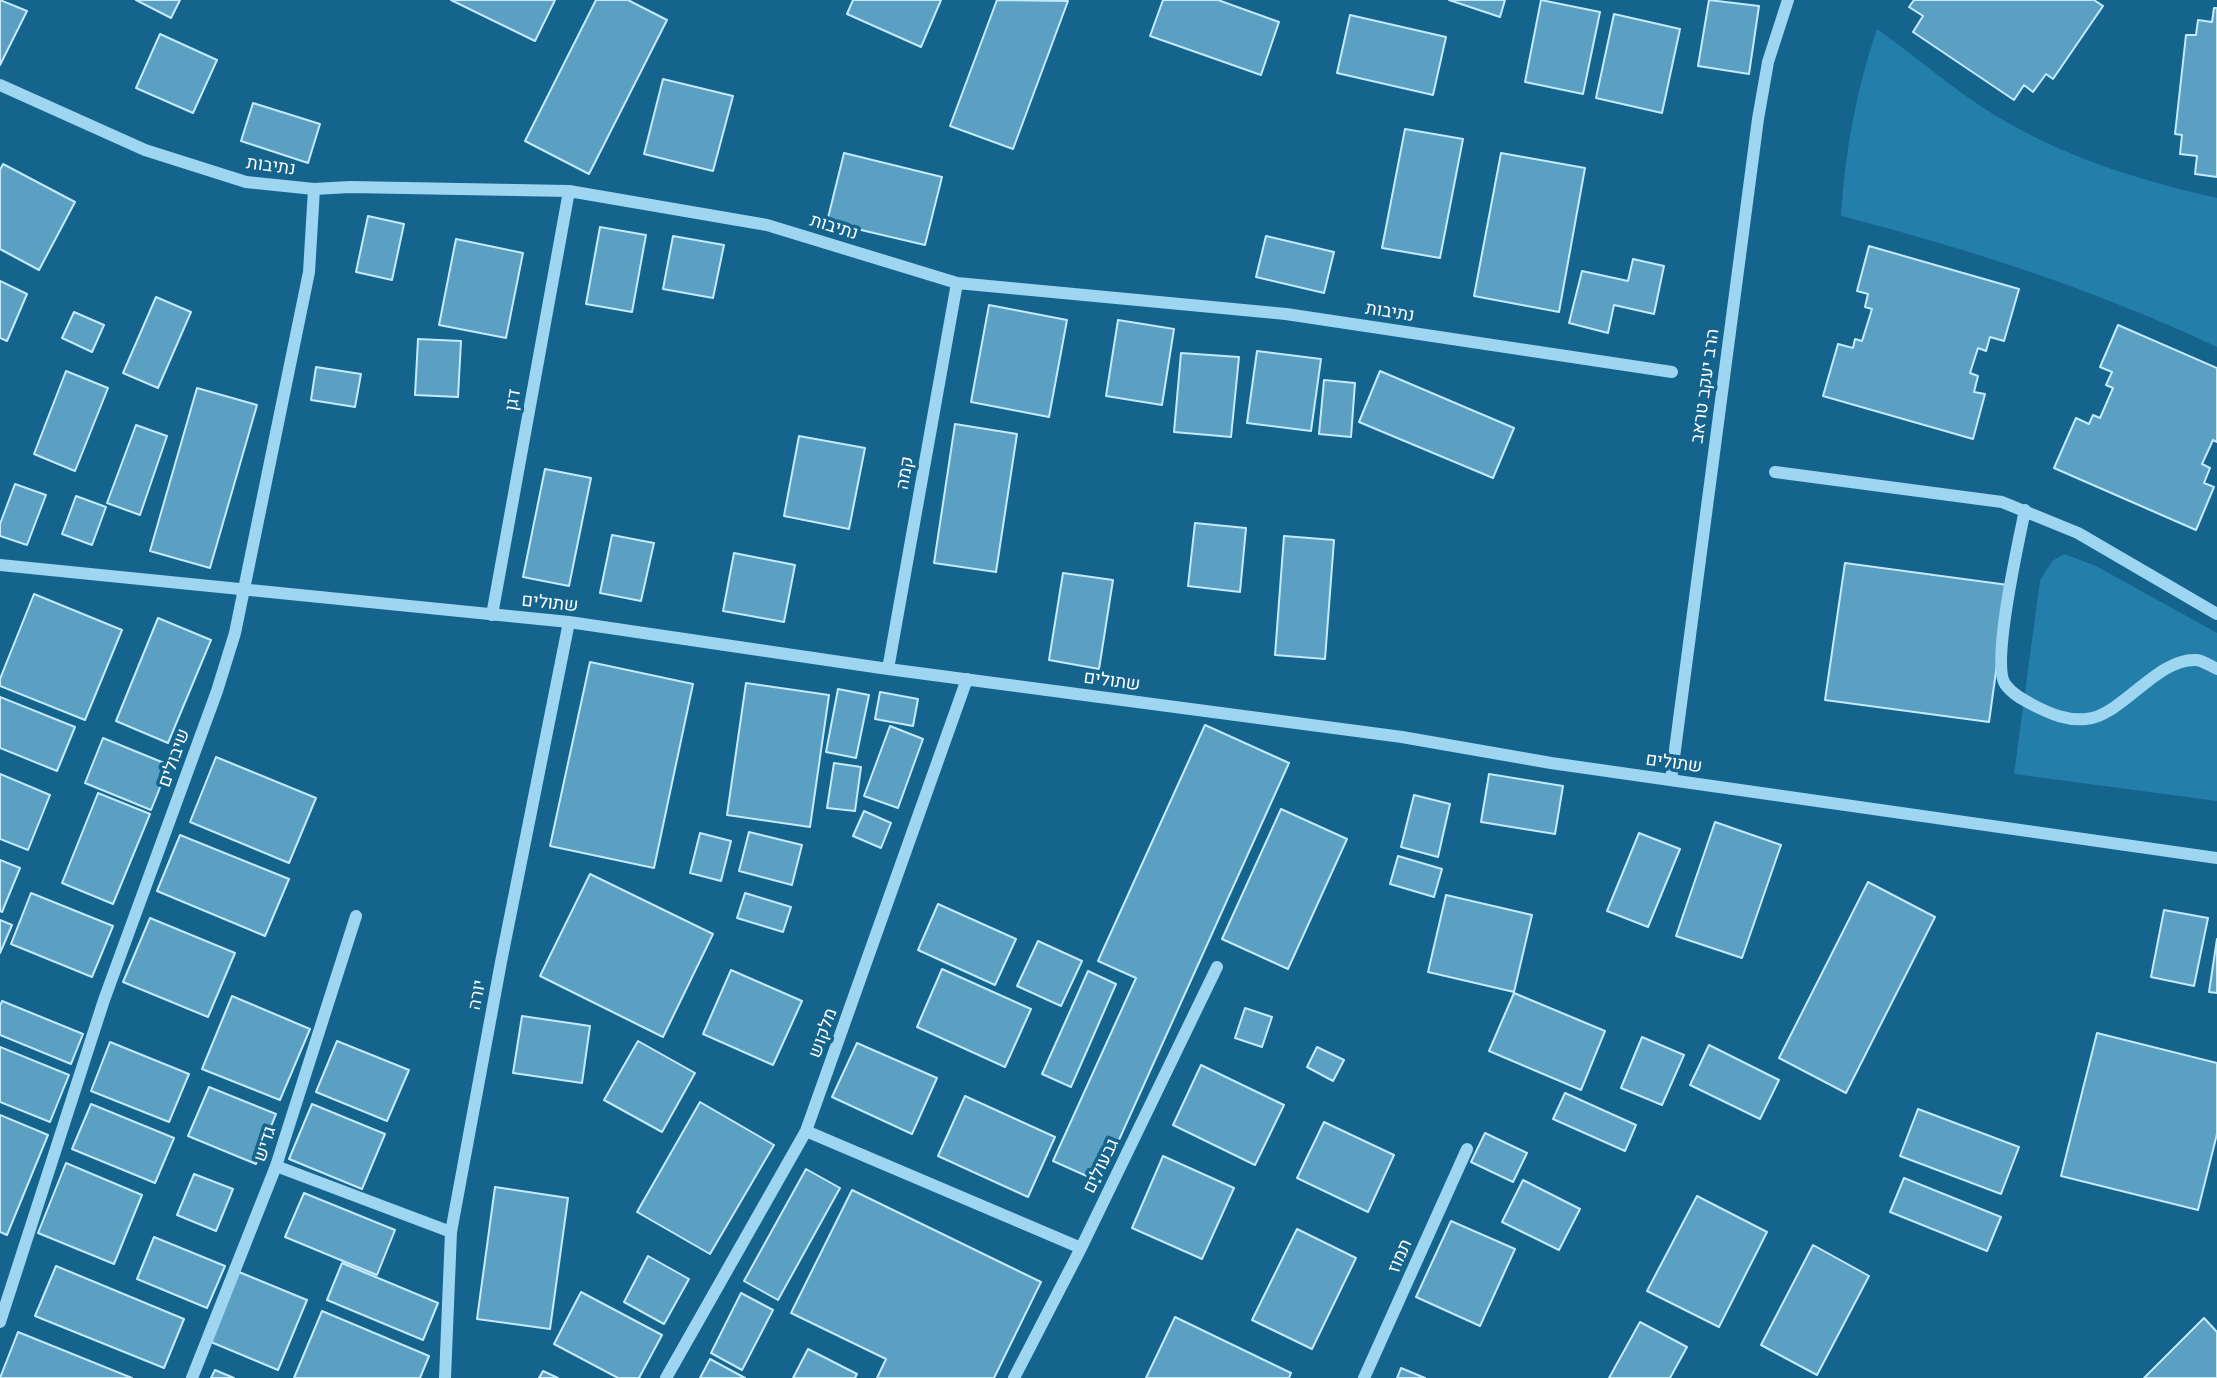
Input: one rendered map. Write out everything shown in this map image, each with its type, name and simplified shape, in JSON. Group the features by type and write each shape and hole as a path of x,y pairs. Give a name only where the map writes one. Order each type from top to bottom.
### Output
{"street":[{"name":"הרב יעקב טראב","path":"1671,780 1758,119 1768,62 1788,0"},
{"name":"נתיבות","path":"0,85 145,150 246,182 314,190 350,187 569,191 767,225 957,283 1286,314 1672,372"},
{"name":"שיבולים","path":"0,1322 104,1000 217,691 235,633 309,272 314,190"},
{"name":"דגן","path":"492,615 569,191"},
{"name":"קמה","path":"888,669 957,283"},
{"path":"1775,472 1993,500 2025,510 2078,533 2217,614"},
{"path":"2025,510 2002,639 2001,662 2004,682 2020,698 2056,717 2088,720 2106,712 2151,678 2180,663 2198,660 2217,668"},
{"name":"שתולים","path":"0,565 569,622 888,669 1402,737 1551,763 2217,858"},
{"name":"יורה","path":"446,1378 451,1232 501,962 569,622"},
{"name":"מלקוש","path":"666,1378 806,1131 967,679"},
{"name":"גדיש","path":"192,1378 276,1166 356,916"},
{"name":"גבעולים","path":"1014,1378 1081,1248 1217,967"},
{"path":"806,1131 1081,1248"},
{"name":"תמוז","path":"1364,1378 1467,1149"},
{"path":"276,1166 451,1232"}],"shaded area":[{"path":"1877,29 1978,104 2046,143 2130,175 2217,198 2217,347 2125,307 2032,272 1841,216 1853,121"},
{"path":"2064,554 2096,566 2217,633 2217,801 2014,774 2040,581 2052,561"}],"building":[{"path":"0,0 27,11 0,65"},
{"path":"136,0 180,0 171,18"},
{"path":"451,0 555,0 535,41"},
{"path":"596,0 628,0 667,20 589,174 525,141"},
{"path":"853,0 941,0 921,47 847,14"},
{"path":"997,0 1068,1 1013,149 950,126"},
{"path":"1163,0 1218,0 1279,22 1261,75 1150,36"},
{"path":"1449,0 1505,0 1500,17"},
{"path":"1541,0 1600,12 1583,94 1525,82"},
{"path":"1709,0 1759,6 1749,74 1698,66"},
{"path":"1914,0 2094,0 2103,6 2053,79 2046,74 2033,92 2024,85 2014,100 1913,32 1923,16 1909,7"},
{"path":"2214,8 2217,8 2217,177 2195,174 2197,156 2180,154 2182,135 2175,134 2186,35 2196,35 2198,20 2212,22"},
{"path":"1614,14 1680,29 1662,113 1596,98"},
{"path":"1350,15 1446,37 1433,95 1337,73"},
{"path":"160,34 217,60 193,113 136,88"},
{"path":"663,79 733,96 713,171 644,154"},
{"path":"253,103 320,124 308,163 241,141"},
{"path":"1405,129 1463,139 1440,258 1382,248"},
{"path":"844,153 942,177 925,245 827,222"},
{"path":"1501,153 1585,168 1559,312 1474,296"},
{"path":"3,164 75,202 39,270 0,249 0,170"},
{"path":"368,216 404,224 392,280 356,272"},
{"path":"600,227 646,235 632,312 586,304"},
{"path":"673,236 724,245 713,298 663,289"},
{"path":"1266,236 1334,252 1324,293 1256,277"},
{"path":"456,239 523,253 506,338 439,325"},
{"path":"1869,246 2019,289 2004,341 1990,337 1986,351 1978,348 1970,373 1978,376 1974,392 1985,394 1973,439 1823,396 1838,344 1853,348 1855,339 1862,341 1872,309 1865,307 1868,294 1857,291"},
{"path":"1633,259 1664,266 1654,314 1614,305 1608,333 1569,323 1582,271 1628,281"},
{"path":"0,281 27,294 7,341 0,338"},
{"path":"156,297 191,312 158,388 123,373"},
{"path":"989,305 1067,320 1049,417 971,402"},
{"path":"74,312 104,325 92,352 62,338"},
{"path":"1118,320 1174,329 1162,405 1106,396"},
{"path":"2118,325 2217,368 2217,442 2213,440 2202,464 2210,468 2204,483 2214,487 2196,530 2054,468 2076,418 2089,424 2093,415 2100,418 2113,388 2106,385 2112,372 2100,367"},
{"path":"418,339 461,341 458,397 415,395"},
{"path":"1257,351 1321,359 1311,431 1247,423"},
{"path":"1181,353 1239,357 1231,437 1174,432"},
{"path":"316,367 361,374 355,407 311,400"},
{"path":"66,371 108,388 75,471 34,454"},
{"path":"1380,371 1514,428 1493,478 1359,422"},
{"path":"1324,380 1355,383 1351,437 1319,434"},
{"path":"197,388 257,405 210,568 150,551"},
{"path":"955,424 1017,434 996,572 934,563"},
{"path":"136,425 167,436 140,515 107,503"},
{"path":"799,436 865,448 849,529 784,516"},
{"path":"545,469 591,478 569,586 523,577"},
{"path":"15,484 46,495 27,545 0,536 0,524"},
{"path":"76,496 106,507 92,545 62,534"},
{"path":"1195,523 1246,528 1240,592 1188,586"},
{"path":"612,535 654,543 641,601 600,593"},
{"path":"1284,536 1334,540 1325,659 1275,655"},
{"path":"734,553 795,565 784,622 723,611"},
{"path":"1845,563 2008,585 1989,722 1825,700"},
{"path":"1063,573 1113,580 1099,669 1049,660"},
{"path":"34,594 122,630 85,720 0,686 0,679"},
{"path":"158,618 211,640 168,743 116,721"},
{"path":"590,662 693,684 654,868 550,846"},
{"path":"746,683 829,695 810,827 727,815"},
{"path":"838,689 869,695 856,758 826,752"},
{"path":"880,692 918,699 913,726 875,719"},
{"path":"0,697 75,727 57,771 0,748"},
{"path":"1205,725 1289,763 1100,1182 1053,1161 1136,978 1098,961"},
{"path":"890,726 923,739 898,808 864,796"},
{"path":"103,738 169,765 151,810 85,783"},
{"path":"216,757 316,798 289,863 190,822"},
{"path":"834,763 861,767 855,811 827,808"},
{"path":"0,774 50,795 28,850 0,839"},
{"path":"1489,774 1563,786 1555,834 1481,822"},
{"path":"98,793 150,814 113,904 62,883"},
{"path":"1414,795 1450,804 1438,857 1401,847"},
{"path":"1281,809 1347,839 1288,969 1222,939"},
{"path":"864,811 891,823 881,848 853,836"},
{"path":"1715,822 1781,845 1742,958 1676,936"},
{"path":"749,832 802,845 792,885 739,871"},
{"path":"700,833 731,841 721,881 690,873"},
{"path":"1639,833 1680,849 1648,927 1607,911"},
{"path":"180,835 289,879 265,936 157,891"},
{"path":"1398,856 1442,869 1434,897 1390,884"},
{"path":"0,860 20,868 2,912 0,911"},
{"path":"590,874 713,934 663,1037 540,976"},
{"path":"1868,882 1935,917 1846,1093 1779,1058"},
{"path":"31,893 113,926 92,977 11,944"},
{"path":"745,893 791,907 783,932 737,918"},
{"path":"1446,895 1532,915 1514,992 1428,972"},
{"path":"938,904 1016,939 995,985 918,950"},
{"path":"2164,910 2208,918 2194,986 2151,977"},
{"path":"150,918 235,953 208,1017 123,982"},
{"path":"0,920 12,925 0,953"},
{"path":"2217,939 2217,993 2209,992"},
{"path":"1038,941 1082,961 1061,1006 1017,986"},
{"path":"942,969 1031,1009 1005,1067 917,1027"},
{"path":"731,970 802,1001 773,1065 703,1034"},
{"path":"1088,971 1116,984 1071,1087 1042,1074"},
{"path":"1514,993 1605,1031 1581,1090 1489,1051"},
{"path":"232,996 310,1029 280,1100 202,1069"},
{"path":"2,1001 83,1034 71,1064 0,1035"},
{"path":"1245,1008 1272,1017 1262,1047 1235,1038"},
{"path":"522,1016 590,1026 582,1083 513,1073"},
{"path":"2097,1033 2217,1063 2217,1134 2198,1210 2061,1176"},
{"path":"1642,1037 1684,1055 1662,1105 1621,1088"},
{"path":"337,1041 409,1070 387,1121 316,1092"},
{"path":"638,1041 695,1073 662,1132 604,1100"},
{"path":"110,1042 189,1074 169,1122 91,1091"},
{"path":"857,1043 937,1078 912,1134 832,1097"},
{"path":"1709,1045 1779,1080 1760,1119 1690,1085"},
{"path":"0,1047 69,1075 50,1122 0,1102"},
{"path":"1317,1047 1344,1060 1333,1081 1307,1067"},
{"path":"1201,1065 1284,1105 1255,1165 1173,1125"},
{"path":"209,1087 276,1114 256,1164 188,1136"},
{"path":"1565,1093 1636,1125 1625,1151 1553,1119"},
{"path":"965,1096 1055,1137 1028,1197 938,1156"},
{"path":"700,1102 774,1145 710,1254 637,1212"},
{"path":"91,1104 174,1138 155,1183 72,1149"},
{"path":"312,1104 385,1134 362,1189 289,1159"},
{"path":"1918,1109 2019,1147 2001,1194 1900,1156"},
{"path":"0,1115 48,1135 7,1235 0,1232"},
{"path":"1324,1122 1394,1155 1368,1212 1297,1178"},
{"path":"1485,1133 1527,1153 1513,1182 1471,1162"},
{"path":"1163,1156 1234,1188 1202,1259 1132,1228"},
{"path":"66,1163 142,1195 114,1264 38,1233"},
{"path":"806,1169 840,1188 778,1300 744,1281"},
{"path":"194,1174 233,1189 216,1231 177,1215"},
{"path":"1904,1178 2001,1217 1987,1251 1890,1212"},
{"path":"1523,1180 1580,1209 1559,1250 1502,1222"},
{"path":"495,1187 568,1198 550,1329 477,1319"},
{"path":"852,1190 1041,1282 994,1378 877,1378 886,1359 791,1313"},
{"path":"304,1193 395,1230 377,1275 285,1237"},
{"path":"1697,1196 1767,1232 1719,1327 1647,1291"},
{"path":"1451,1221 1515,1249 1480,1326 1416,1297"},
{"path":"1297,1229 1356,1258 1312,1349 1252,1320"},
{"path":"154,1237 225,1266 207,1308 137,1279"},
{"path":"1813,1245 1869,1276 1817,1375 1761,1345"},
{"path":"648,1256 689,1279 664,1324 624,1302"},
{"path":"342,1263 438,1303 423,1340 327,1300"},
{"path":"56,1266 184,1319 164,1368 35,1316"},
{"path":"239,1272 307,1300 278,1370 211,1342"},
{"path":"581,1292 662,1335 639,1378 618,1378 554,1344"},
{"path":"741,1293 773,1310 742,1370 711,1353"},
{"path":"322,1311 429,1356 420,1378 294,1378"},
{"path":"1175,1317 1291,1373 1289,1378 1146,1378"},
{"path":"2204,1318 2217,1332 2217,1378 2144,1378"},
{"path":"1640,1322 1687,1347 1670,1378 1609,1378"},
{"path":"18,1332 132,1378 0,1378"},
{"path":"808,1349 857,1374 855,1378 793,1378"},
{"path":"710,1359 745,1378 700,1378"},
{"path":"1401,1368 1425,1378 1397,1378"},
{"path":"215,1370 234,1378 211,1378"},
{"path":"543,1371 558,1378 539,1378"}]}
